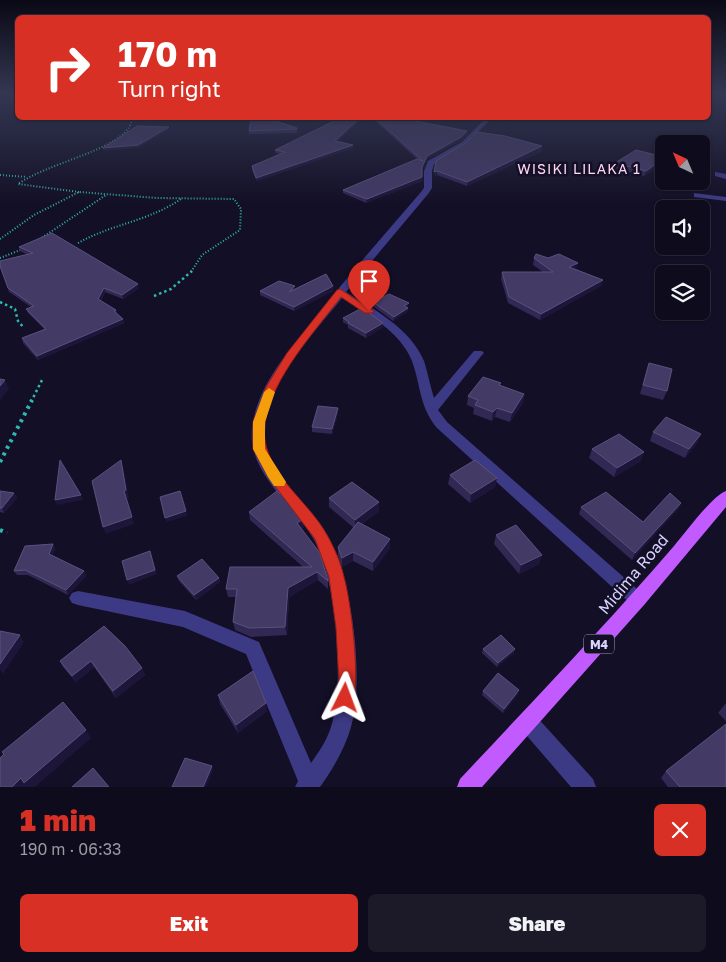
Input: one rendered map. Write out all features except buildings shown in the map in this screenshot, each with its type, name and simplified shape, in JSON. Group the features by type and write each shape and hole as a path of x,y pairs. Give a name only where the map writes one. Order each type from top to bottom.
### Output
{"main road":[{"name":"Midima Road","path":"468,787 638,600 726,497"}],"street":[{"path":"308,785 328,754 341,727 348,684 344,628 337,577 321,537 272,474 259,449 259,422 271,387 291,356 340,292 428,188 428,171 431,163 464,143 476,131"},
{"path":"697,195 726,199"},
{"path":"340,292 383,321 400,336 414,354 423,375 431,410 442,425 638,600"},
{"path":"431,410 478,353"},
{"path":"78,598 184,619 253,648 308,785"},
{"path":"528,722 585,787"}],"path":[{"path":"124,131 109,142 27,177 18,184 107,194 182,199 234,199 240,205 242,224 240,230 202,255 193,270 171,289 154,296"},
{"path":"0,175 27,177"},
{"path":"0,239 34,215 79,192"},
{"path":"34,243 107,194"},
{"path":"78,243 94,234 163,211 182,199"},
{"path":"0,258 30,245"},
{"path":"0,302 15,309 18,321 24,328"},
{"path":"0,462 43,378"},
{"path":"0,530 7,533"}],"slow traffic":[{"path":"269,392 259,422 259,449 272,474 279,482"}],"district":[{"name":"WISIKI LILAKA 1","path":"579,168"}],"route":[{"path":"345,698 348,684 344,628 337,577 321,537 302,510 272,474 259,449 259,422 271,387 291,356 340,292 369,311"}]}
